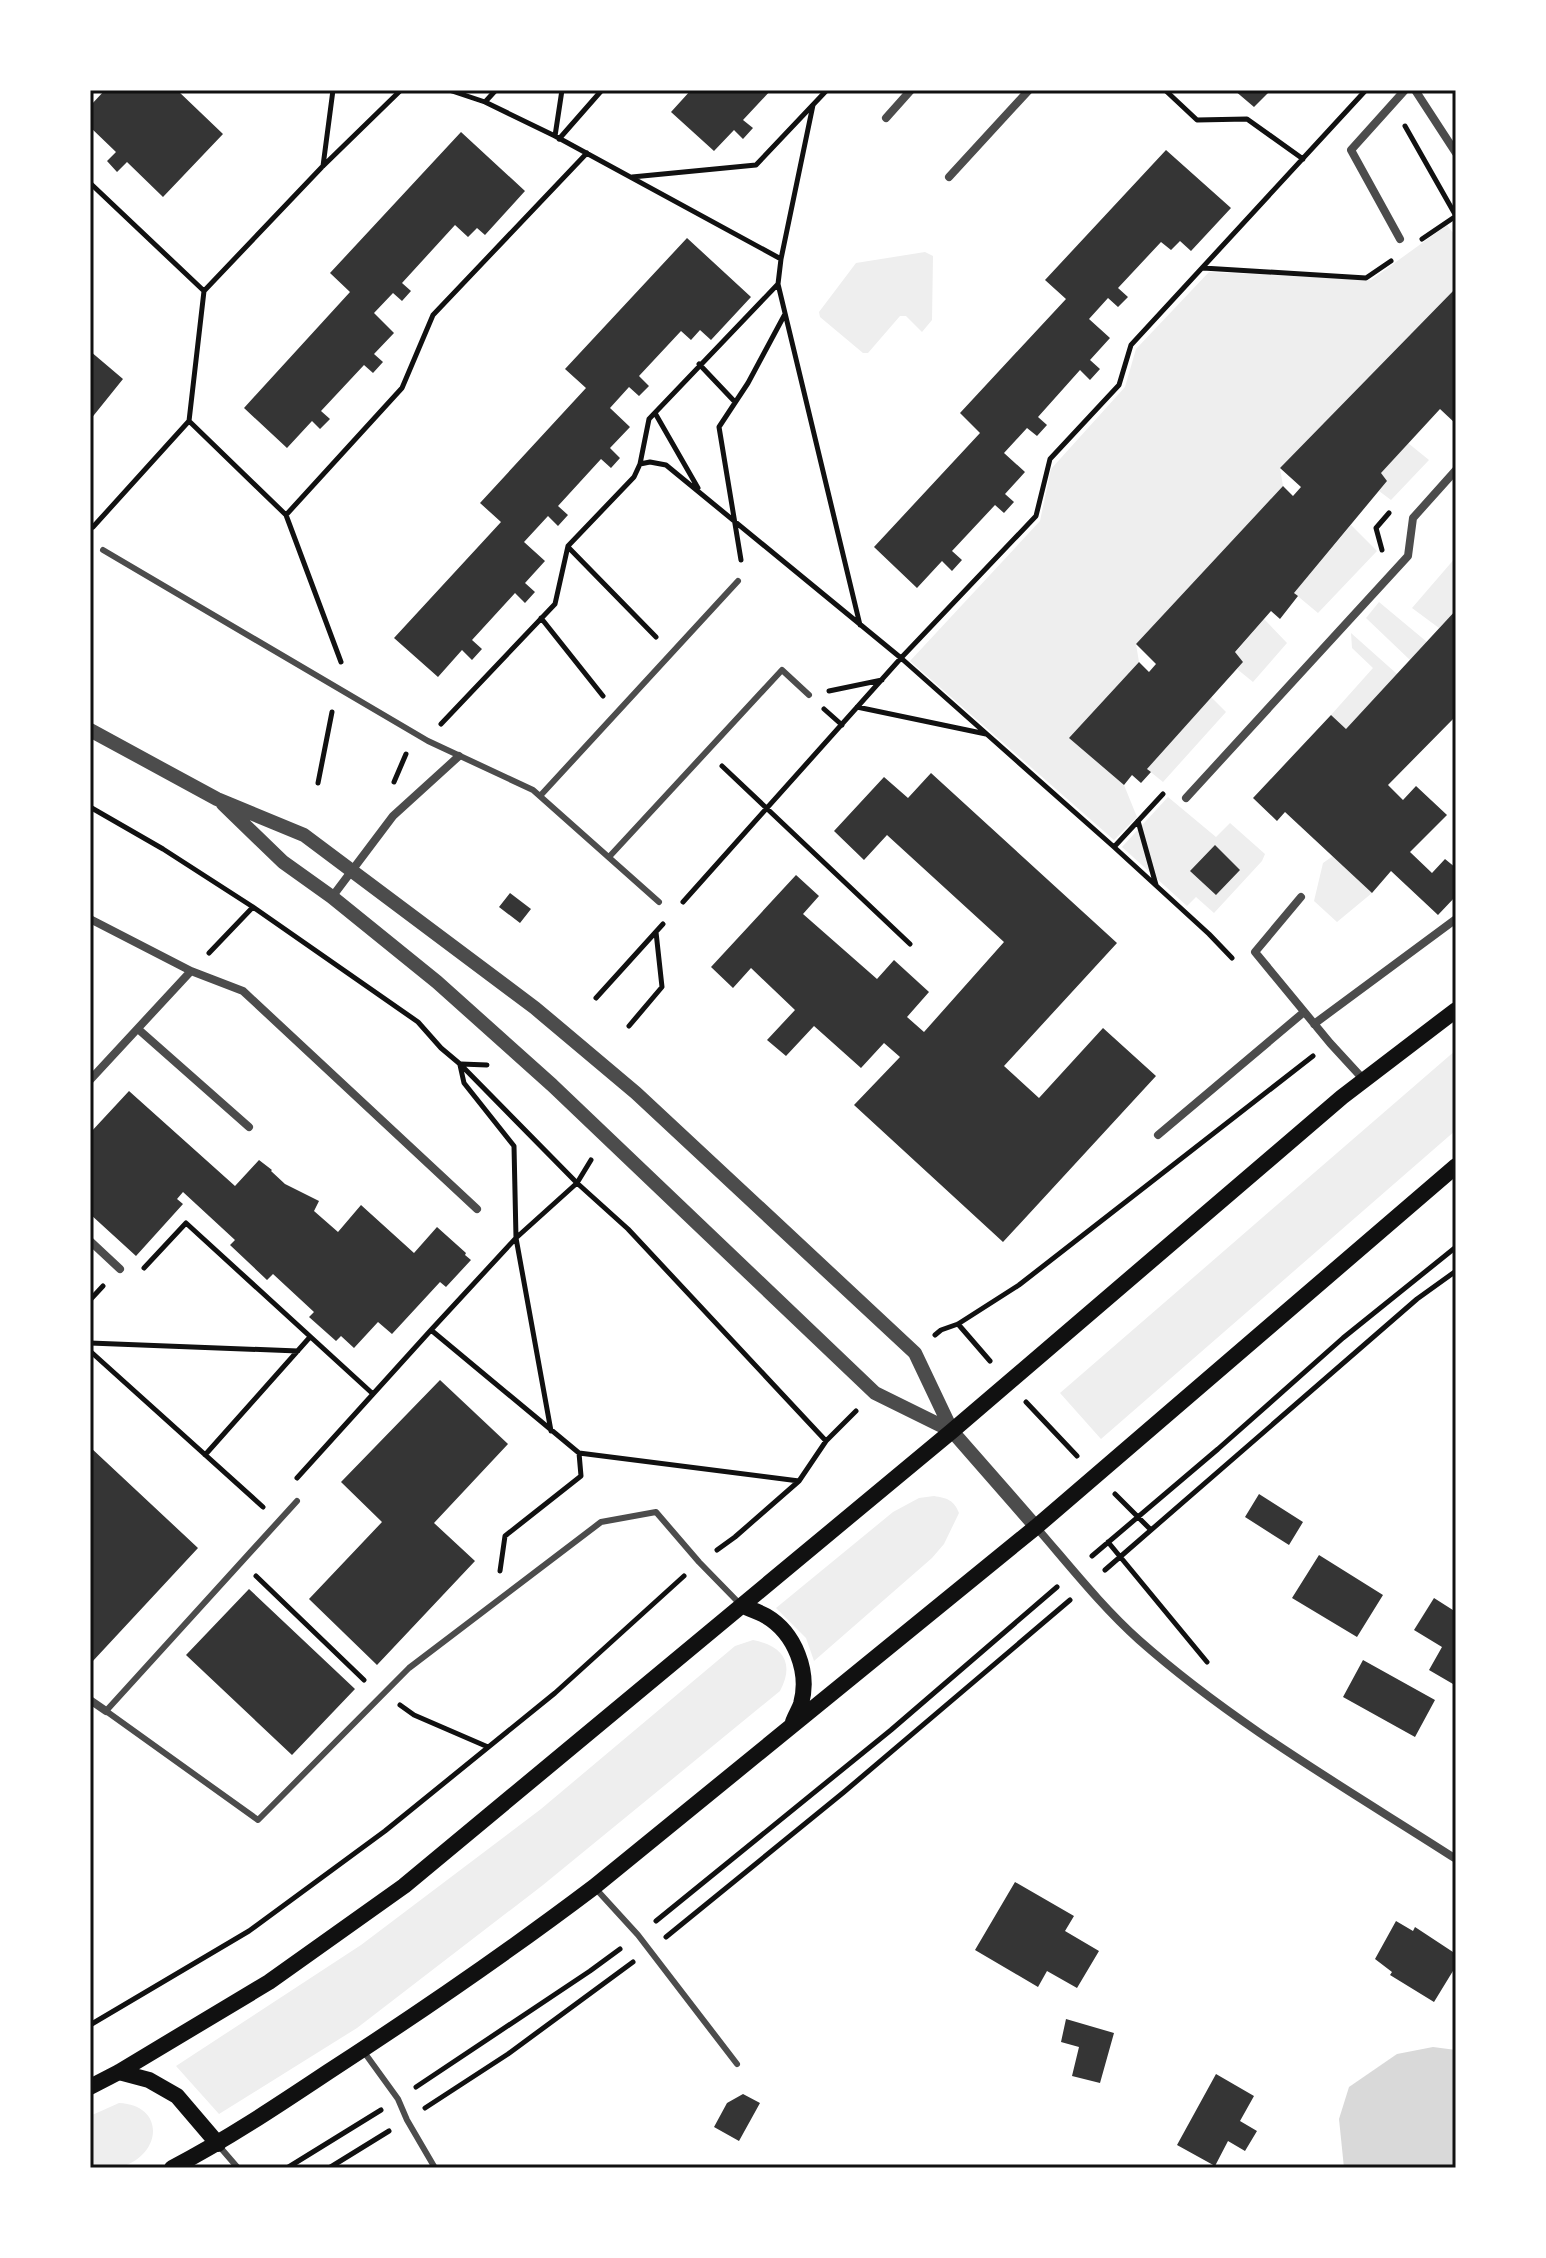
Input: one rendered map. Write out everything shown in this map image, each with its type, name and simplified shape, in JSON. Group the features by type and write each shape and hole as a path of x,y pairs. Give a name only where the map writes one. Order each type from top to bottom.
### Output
{"main road":[{"path":"90,2087 269,1982 404,1886 952,1431 1364,1080 1456,1010"},
{"path":"172,2168 218,2144 363,2050 521,1942 594,1887 1036,1527 1456,1166"},
{"path":"743,1606 766,1616 785,1632 798,1654 804,1679 801,1704 790,1727"},
{"path":"119,2072 149,2080 177,2096 218,2144"}],"street":[{"path":"886,118 911,90"},
{"path":"949,177 1029,90"},
{"path":"1400,239 1351,150 1405,90"},
{"path":"1415,90 1452,138 1456,153"},
{"path":"1186,798 1408,556 1413,518 1456,470"},
{"path":"90,730 217,799 304,835 535,1008 636,1093 915,1353 952,1431 1139,1640 1236,1717 1456,1859"},
{"path":"332,897 393,816 459,756"},
{"path":"217,799 283,862 332,897 437,982 561,1093 875,1393 952,1431"},
{"path":"1301,897 1255,952 1364,1080"},
{"path":"90,919 191,971 243,991 477,1209"},
{"path":"1314,1024 1456,919"},
{"path":"90,1080 191,971"},
{"path":"1158,1135 1304,1012"},
{"path":"138,1029 249,1127"},
{"path":"90,1241 120,1269"},
{"path":"90,1700 106,1711"}],"lane":[{"path":"103,550 428,741 533,790 659,902"},
{"path":"540,796 738,581"},
{"path":"609,857 782,670 809,695"},
{"path":"297,1501 106,1711 258,1820 409,1668 601,1522 656,1512 699,1562 743,1606"},
{"path":"594,1887 638,1935 737,2064"},
{"path":"363,2050 398,2099 435,2168"},
{"path":"218,2144 238,2168"}],"path":[{"path":"322,167 333,90"},
{"path":"386,90 394,97"},
{"path":"90,531 189,421 204,291 322,167 401,90"},
{"path":"449,90 485,102 587,153 781,259"},
{"path":"485,102 496,90"},
{"path":"557,138 562,90"},
{"path":"557,138 602,90"},
{"path":"631,177 756,165 827,90"},
{"path":"1165,90 1197,120 1247,119 1303,159"},
{"path":"674,912 901,658 1036,516 1050,459 1119,385 1131,345 1366,90"},
{"path":"814,104 778,284 861,626"},
{"path":"1393,104 1456,216 1418,242"},
{"path":"286,515 402,388 433,315 587,153"},
{"path":"90,183 204,291"},
{"path":"1202,268 1366,278 1396,257"},
{"path":"429,725 443,724 555,604 568,546 634,477 640,464 649,419 778,284"},
{"path":"738,581 742,567 719,427 748,383 785,313"},
{"path":"699,364 735,402"},
{"path":"655,413 701,493"},
{"path":"189,421 286,515 344,668"},
{"path":"640,464 666,465 701,493 901,658 1114,847"},
{"path":"568,546 671,653"},
{"path":"541,618 617,713"},
{"path":"809,695 882,680"},
{"path":"857,707 987,735"},
{"path":"318,783 333,711"},
{"path":"706,752 910,944"},
{"path":"90,807 240,899 418,1022 577,1183 628,1229 826,1441 799,1481 735,1537 699,1562 555,1693 385,1831 249,1931 90,2025"},
{"path":"1138,821 1157,886"},
{"path":"596,998 665,922"},
{"path":"629,1026 662,987 656,931"},
{"path":"930,1339 1019,1285 1330,1043"},
{"path":"460,1064 492,1065"},
{"path":"460,1064 464,1083 514,1146 516,1238 551,1431"},
{"path":"581,1150 591,1161 577,1183 516,1238 431,1330 579,1453 799,1481"},
{"path":"90,1300 120,1269 140,1271 186,1223 373,1394"},
{"path":"287,2168 398,2099 590,1971 638,1935 891,1730 1343,1338 1456,1247"},
{"path":"329,2168 508,2054 649,1950 844,1792 1417,1299 1456,1271"},
{"path":"958,1324 1039,1416 1151,1530"},
{"path":"205,1455 310,1337"},
{"path":"90,1343 298,1351"},
{"path":"90,1351 267,1511"},
{"path":"1108,1542 1209,1664"}],"shaded area":[{"path":"1447,225 1456,237 1456,291 1280,468 1283,486 1136,644 1139,662 1070,738 1124,785 1137,817 1114,840 910,661 1040,521 1051,469 1125,387 1136,349 1209,272 1371,280"},
{"path":"925,252 933,256 932,320 922,332 906,316 900,316 868,353 863,353 820,317 819,312 856,263"},
{"path":"1408,443 1429,460 1391,500 1379,491 1387,481 1381,473"},
{"path":"1351,525 1377,551 1318,613 1294,593"},
{"path":"1456,557 1456,610 1439,628 1412,608"},
{"path":"1379,602 1427,642 1410,660 1366,618"},
{"path":"1264,619 1287,643 1253,682 1237,669 1243,662 1235,653"},
{"path":"1351,633 1397,674 1346,729 1331,715 1373,668 1352,648"},
{"path":"1210,696 1226,712 1163,782 1147,769"},
{"path":"1168,797 1216,837 1230,823 1265,854 1214,913 1196,897 1187,906 1122,847"},
{"path":"1333,856 1372,893 1337,922 1314,901 1323,863"},
{"path":"1456,1050 1456,1130 1101,1439 1060,1393"},
{"path":"934,1496 950,1500 959,1513 944,1544 814,1661 806,1638 776,1608 893,1512 919,1498"},
{"path":"753,1640 772,1647 783,1657 786,1672 780,1691 543,1885 357,2028 219,2114 176,2066 361,1945 541,1809 735,1646"},
{"path":"1433,2047 1456,2050 1456,2168 1344,2168 1339,2119 1349,2087 1397,2054"},
{"path":"119,2103 145,2112 153,2131 151,2142 135,2161 121,2167 90,2168 90,2116"}],"building":[{"path":"105,90 177,90 223,134 163,197 127,162 117,172 107,161 116,152 90,127 90,106"},
{"path":"691,90 771,90 743,120 753,128 743,139 734,130 714,151 671,112"},
{"path":"1234,90 1271,90 1254,107"},
{"path":"461,132 525,191 485,235 477,228 468,237 455,225 402,283 411,291 402,301 393,293 374,313 394,333 374,354 383,362 373,373 364,365 321,411 330,419 320,429 312,421 287,448 244,408 350,292 330,273"},
{"path":"1166,150 1231,208 1191,251 1180,241 1171,250 1161,242 1118,288 1128,297 1118,307 1108,298 1089,319 1110,338 1090,360 1100,369 1090,380 1080,370 1038,417 1047,425 1037,436 1027,428 1004,453 1025,472 1005,494 1014,502 1004,513 995,505 952,551 962,560 952,571 942,561 917,588 874,547 980,433 960,413 1066,299 1045,280"},
{"path":"687,238 751,297 711,340 700,330 691,340 681,331 639,376 649,386 639,396 629,387 610,408 630,427 610,448 620,458 611,468 601,459 558,506 568,515 558,526 548,516 524,542 545,561 525,583 535,592 525,603 515,593 472,640 482,649 472,660 462,650 438,677 394,638 501,522 480,503 586,388 565,369"},
{"path":"1454,290 1456,424 1440,409 1381,473 1387,481 1294,593 1298,596 1280,619 1271,611 1235,652 1243,662 1147,769 1151,772 1141,783 1132,775 1124,785 1069,738 1139,662 1149,672 1156,664 1136,644 1283,486 1293,496 1301,487 1280,468"},
{"path":"90,351 123,379 90,420"},
{"path":"1456,610 1456,716 1388,785 1403,800 1416,786 1447,815 1410,852 1432,873 1445,859 1456,868 1456,896 1438,915 1391,871 1372,893 1285,812 1277,821 1253,798 1331,715 1346,729"},
{"path":"931,773 1117,943 1004,1066 1039,1098 1103,1028 1156,1076 1003,1242 854,1105 900,1057 884,1043 861,1068 814,1026 786,1056 767,1040 795,1010 751,968 733,988 711,967 796,875 819,896 803,914 877,979 894,960 929,992 907,1017 924,1032 1004,942 887,835 864,860 834,831 884,777 908,798"},
{"path":"1215,845 1240,870 1216,895 1190,871"},
{"path":"510,893 531,909 520,923 499,907"},
{"path":"129,1091 235,1186 259,1160 285,1184 319,1201 314,1211 338,1232 361,1205 414,1253 437,1227 471,1260 446,1287 440,1282 392,1334 378,1322 354,1348 341,1336 336,1341 309,1317 314,1312 273,1274 267,1280 230,1245 235,1240 183,1192 177,1199 183,1204 136,1256 90,1214 90,1133"},
{"path":"440,1380 508,1444 434,1523 475,1561 377,1665 309,1599 382,1522 341,1482"},
{"path":"90,1447 198,1548 92,1662 90,1661"},
{"path":"1259,1494 1303,1522 1289,1545 1245,1517"},
{"path":"1319,1555 1383,1595 1357,1637 1292,1598"},
{"path":"249,1589 355,1689 292,1755 186,1655"},
{"path":"1434,1598 1456,1612 1456,1679 1453,1684 1429,1670 1442,1647 1414,1630"},
{"path":"1363,1660 1435,1700 1415,1737 1343,1697"},
{"path":"1015,1882 1074,1916 1065,1931 1099,1951 1077,1988 1047,1971 1038,1987 975,1950"},
{"path":"1396,1921 1413,1931 1415,1927 1456,1954 1456,1966 1434,2002 1390,1975 1392,1972 1375,1959"},
{"path":"1066,2019 1114,2033 1100,2083 1072,2076 1079,2047 1061,2042"},
{"path":"1216,2074 1254,2096 1240,2121 1257,2131 1245,2151 1228,2141 1215,2166 1177,2145"},
{"path":"743,2094 760,2103 739,2141 714,2127 727,2103"}]}
